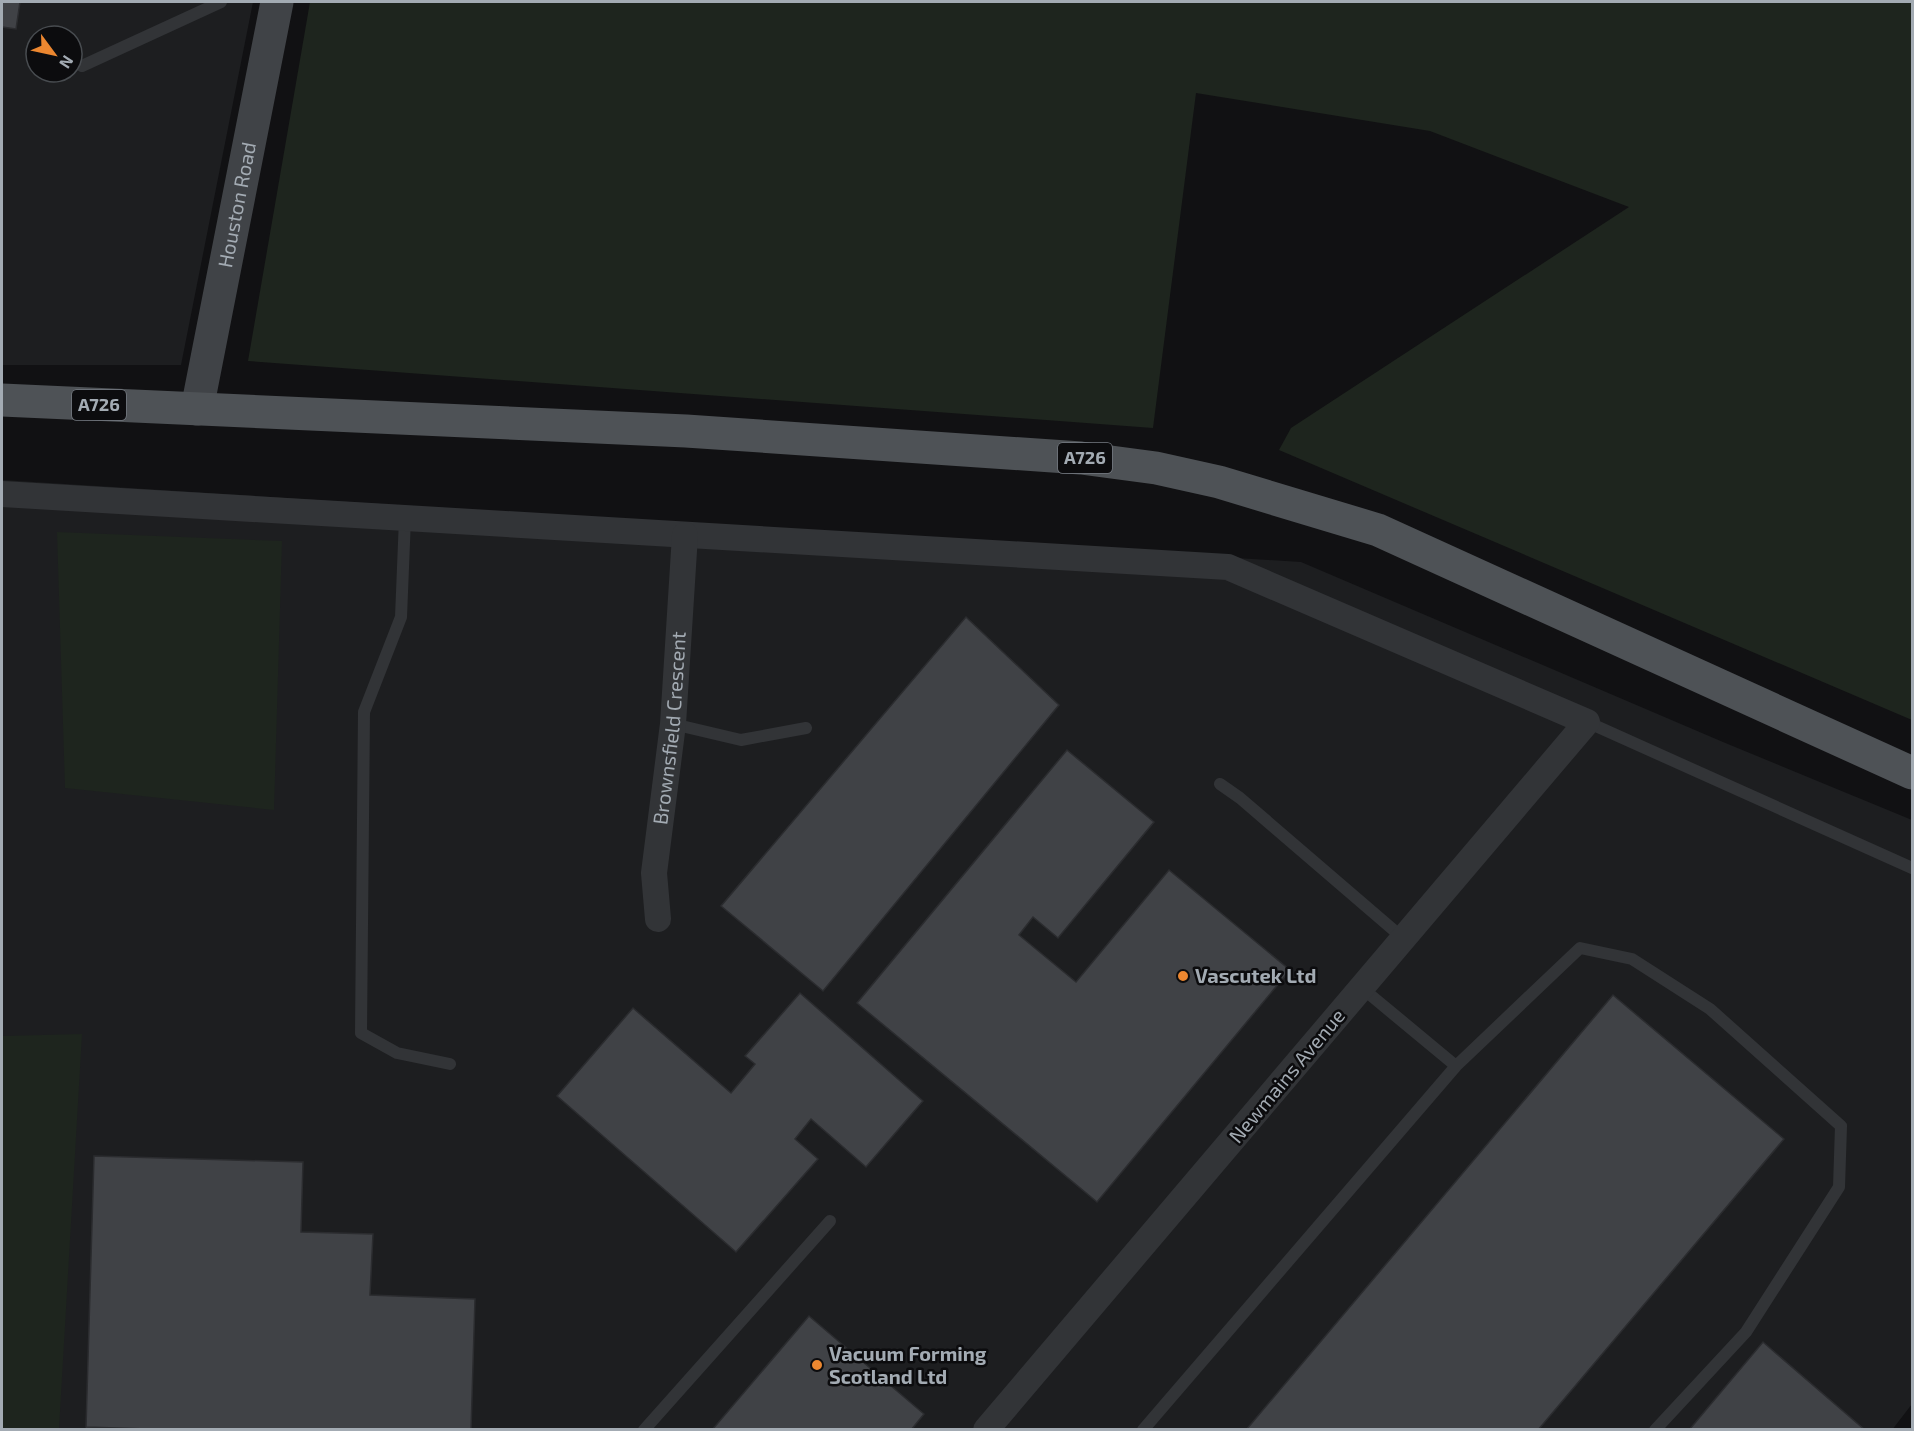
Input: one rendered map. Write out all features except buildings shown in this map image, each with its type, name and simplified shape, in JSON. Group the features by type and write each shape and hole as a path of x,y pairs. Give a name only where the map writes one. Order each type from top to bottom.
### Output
{"main road":[{"name":"Houston Road","path":"197,409 277,2"},
{"name":"A726","path":"2,400 709,433 1081,458 1156,468 1219,482 1378,530 1912,773"}],"street":[{"path":"2,494 1228,567 1587,722"},
{"name":"Brownsfield Crescent","path":"658,920 654,873 672,724 685,535"},
{"name":"Newmains Avenue","path":"986,1430 1587,722"}],"lane":[{"path":"84,65 221,2"},
{"path":"405,518 401,617 364,712 361,1033 397,1053 450,1064"},
{"path":"1587,722 1912,868"},
{"path":"672,724 741,740 806,728"},
{"path":"1220,784 1240,798 1404,939"},
{"path":"1143,1430 1456,1066 1580,948 1632,959 1710,1010 1841,1126 1839,1187 1746,1332 1655,1430"},
{"path":"1362,988 1456,1066"},
{"path":"644,1430 830,1221"}],"shaded area":[{"path":"2,2 253,2 181,365 2,365"},
{"path":"310,2 1912,2 1912,720 1279,450 1291,428 1629,207 1430,131 1196,93 1153,428 248,361"},
{"path":"2,480 1301,562 1912,820 1912,1404 1892,1430 2,1429"},
{"path":"57,532 282,541 274,810 65,788"},
{"path":"82,1034 59,1429 2,1429 2,1036"}],"place":[{"name":"Vascutek Ltd","path":"1183,976"},
{"name":"Vacuum Forming Scotland Ltd","path":"817,1365"}]}
